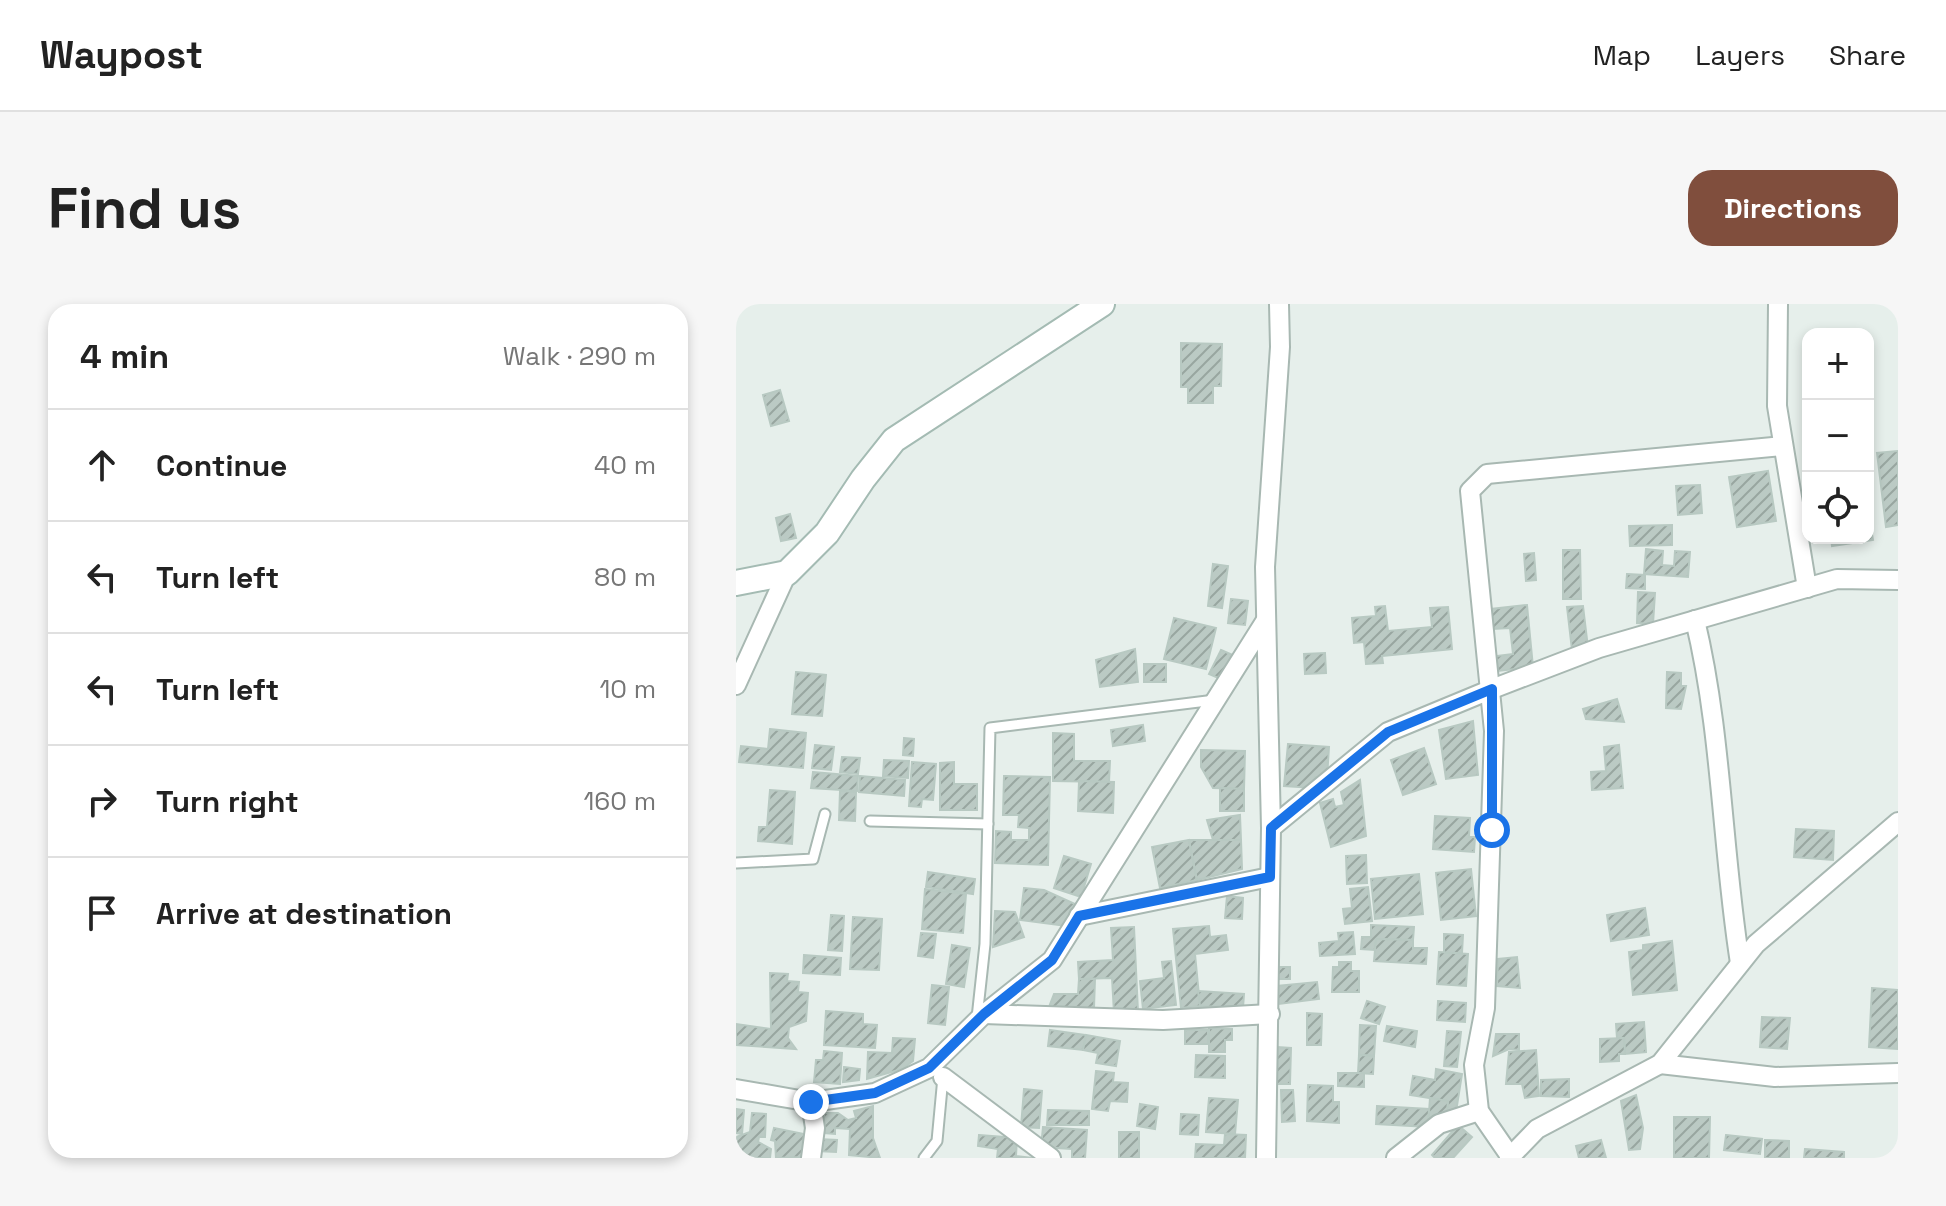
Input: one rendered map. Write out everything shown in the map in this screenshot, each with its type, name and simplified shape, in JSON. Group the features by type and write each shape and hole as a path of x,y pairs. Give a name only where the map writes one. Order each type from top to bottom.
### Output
{"street":[{"path":"736,685 787,573 827,533 894,440 1102,304"},
{"path":"1266,1158 1271,828 1265,567 1280,347 1279,304"},
{"path":"1778,304 1777,406 1807,588"},
{"path":"1783,446 1487,474 1470,491 1492,689 1491,893 1485,1008 1474,1065 1479,1111 1510,1157 1537,1129 1660,1064 1756,944 1898,822"},
{"path":"736,583 787,573"},
{"path":"1271,828 1388,732 1492,689 1599,648 1837,579 1898,580"},
{"path":"736,1089 811,1102 875,1093 929,1068 980,1018 1052,960 1266,620"},
{"path":"1695,620 1719,770 1728,887 1740,963"},
{"path":"1079,916 1270,877"},
{"path":"980,1018 1163,1020 1270,1014"},
{"path":"1660,1064 1775,1077 1898,1073"},
{"path":"943,1077 1051,1158"},
{"path":"811,1102 815,1128 811,1158"},
{"path":"1396,1158 1439,1124 1479,1111"}],"lane":[{"path":"980,1018 985,944 990,728 1215,700"},
{"path":"736,863 813,859 825,814"},
{"path":"870,821 988,824"},
{"path":"924,1158 937,1141 945,1054"}],"building":[{"path":"1181,343 1222,344 1221,386 1213,386 1213,403 1188,403 1188,387 1181,387"},
{"path":"780,390 789,421 771,426 763,395"},
{"path":"1898,451 1898,525 1886,527 1877,453"},
{"path":"1768,471 1776,521 1737,527 1729,477"},
{"path":"1700,485 1702,513 1678,515 1676,486"},
{"path":"790,514 796,538 781,541 776,518"},
{"path":"1672,525 1672,545 1630,546 1629,526"},
{"path":"1646,549 1663,551 1662,565 1674,566 1675,551 1690,552 1688,577 1644,574"},
{"path":"1563,550 1580,550 1581,599 1563,599"},
{"path":"1534,553 1536,580 1526,581 1524,554"},
{"path":"1213,564 1228,566 1222,608 1208,606"},
{"path":"1627,574 1645,575 1645,589 1626,588"},
{"path":"1638,592 1655,593 1653,624 1637,623"},
{"path":"1231,599 1248,601 1245,625 1228,623"},
{"path":"1527,605 1533,667 1498,671 1496,656 1513,654 1510,628 1493,629 1491,609"},
{"path":"1385,606 1388,631 1432,627 1430,608 1448,607 1452,649 1382,656 1383,663 1366,664 1364,642 1354,643 1352,618 1376,616 1375,607"},
{"path":"1583,606 1588,648 1572,650 1567,607"},
{"path":"1174,618 1216,628 1206,669 1164,659"},
{"path":"1135,649 1138,682 1100,687 1096,660"},
{"path":"1221,650 1235,656 1223,680 1209,674"},
{"path":"1325,653 1326,673 1305,674 1304,654"},
{"path":"1144,664 1166,664 1166,682 1144,682"},
{"path":"796,672 826,675 822,716 792,714"},
{"path":"1667,672 1681,673 1681,686 1686,686 1681,709 1666,708"},
{"path":"1617,699 1624,722 1586,719 1583,709"},
{"path":"1473,721 1478,775 1446,779 1439,730"},
{"path":"1143,725 1145,741 1113,746 1111,730"},
{"path":"770,729 806,733 803,768 739,762 741,746 768,749"},
{"path":"1053,733 1074,734 1074,761 1110,761 1109,782 1053,781"},
{"path":"904,738 914,739 913,756 903,755"},
{"path":"1288,744 1329,747 1327,778 1315,777 1314,788 1284,786"},
{"path":"815,745 834,747 831,770 812,768"},
{"path":"1619,745 1623,788 1592,790 1591,772 1606,771 1604,747"},
{"path":"1424,748 1436,784 1403,795 1391,760"},
{"path":"1201,750 1245,751 1244,789 1213,788 1201,767"},
{"path":"842,757 860,758 858,774 840,772"},
{"path":"884,760 909,761 908,778 883,776"},
{"path":"912,762 936,764 933,800 922,799 921,807 909,806"},
{"path":"954,762 954,784 977,784 977,810 940,810 940,763"},
{"path":"813,772 858,776 857,791 811,788"},
{"path":"860,776 905,780 904,796 859,792"},
{"path":"1004,776 1050,777 1048,865 995,863 996,831 1011,832 1011,840 1029,840 1029,828 1018,827 1019,815 1003,815"},
{"path":"1360,780 1366,836 1331,847 1320,803 1333,799 1335,807 1344,805 1341,792"},
{"path":"1079,781 1114,782 1113,813 1078,811"},
{"path":"1220,788 1244,789 1244,811 1220,811"},
{"path":"770,790 795,792 792,844 758,841 759,827 767,827"},
{"path":"840,791 856,792 855,821 839,820"},
{"path":"1240,815 1241,840 1213,840 1207,820"},
{"path":"1435,816 1470,818 1469,837 1475,837 1474,852 1433,849"},
{"path":"1796,829 1834,831 1833,860 1794,857"},
{"path":"1189,840 1197,880 1160,888 1152,847"},
{"path":"1189,840 1241,840 1242,869 1197,880"},
{"path":"1366,855 1367,883 1347,884 1346,856"},
{"path":"1064,856 1091,864 1081,897 1054,888"},
{"path":"1471,869 1476,916 1441,920 1436,873"},
{"path":"928,872 975,879 973,894 926,887"},
{"path":"1419,874 1423,914 1375,919 1371,879"},
{"path":"1368,887 1372,921 1345,924 1343,909 1352,908 1350,889"},
{"path":"1024,888 1044,890 1075,904 1066,926 1020,920"},
{"path":"925,889 966,894 963,933 922,929"},
{"path":"1227,896 1243,898 1242,919 1225,918"},
{"path":"1645,908 1649,935 1611,941 1607,915"},
{"path":"995,911 1015,912 1024,937 993,947"},
{"path":"831,915 844,916 842,951 828,950"},
{"path":"853,917 882,919 879,970 850,969"},
{"path":"1371,925 1414,927 1413,940 1376,939 1375,950 1361,949 1362,937 1371,937"},
{"path":"1209,926 1210,937 1226,935 1228,950 1195,954 1200,1006 1181,1008 1173,929"},
{"path":"1134,927 1138,1012 1114,1013 1112,978 1079,979 1078,962 1113,960 1111,928"},
{"path":"1353,932 1355,954 1320,956 1319,943 1339,941 1338,933"},
{"path":"921,933 936,934 933,958 918,956"},
{"path":"1444,934 1463,935 1462,953 1444,953"},
{"path":"1376,939 1413,940 1413,948 1427,948 1426,964 1374,961"},
{"path":"1672,941 1677,990 1633,995 1629,952 1643,950 1643,945"},
{"path":"952,945 970,948 964,987 946,984"},
{"path":"1439,952 1468,954 1466,986 1437,984"},
{"path":"804,955 841,958 840,975 803,973"},
{"path":"1517,957 1520,988 1497,986 1498,959"},
{"path":"1171,961 1176,1005 1143,1009 1140,981 1164,978 1162,962"},
{"path":"1339,962 1351,962 1351,971 1359,971 1359,992 1332,992 1333,967 1339,967"},
{"path":"1276,967 1290,967 1290,979 1276,979"},
{"path":"770,973 788,974 787,981 799,982 798,992 808,993 806,1021 789,1027 788,1038 796,1049 736,1045 736,1024 771,1029"},
{"path":"1079,979 1095,979 1094,1008 1049,1007 1054,994 1078,994"},
{"path":"1317,982 1319,999 1279,1004 1277,986"},
{"path":"932,985 949,987 945,1025 928,1023"},
{"path":"1872,988 1898,990 1898,1049 1869,1047"},
{"path":"1198,991 1244,994 1243,1008 1200,1006"},
{"path":"1367,1001 1385,1007 1379,1024 1361,1018"},
{"path":"1438,1001 1466,1003 1465,1022 1437,1020"},
{"path":"826,1011 863,1014 863,1024 877,1025 875,1048 824,1045"},
{"path":"1307,1013 1322,1014 1321,1045 1307,1045"},
{"path":"1762,1017 1790,1018 1787,1049 1760,1047"},
{"path":"1644,1022 1646,1052 1625,1054 1624,1038 1617,1038 1616,1024"},
{"path":"1360,1025 1376,1026 1374,1056 1359,1055"},
{"path":"1387,1026 1417,1031 1415,1047 1384,1041"},
{"path":"1209,1028 1232,1029 1232,1040 1225,1040 1225,1052 1209,1052"},
{"path":"1050,1030 1086,1035 1083,1050 1048,1046"},
{"path":"1185,1030 1208,1030 1208,1044 1185,1044"},
{"path":"1447,1031 1461,1032 1457,1067 1444,1066"},
{"path":"1496,1034 1519,1034 1519,1050 1509,1049 1493,1056"},
{"path":"1086,1035 1120,1041 1116,1066 1096,1063 1098,1053 1083,1050"},
{"path":"893,1038 915,1039 913,1061 902,1069 867,1079 868,1052 892,1053"},
{"path":"1624,1038 1625,1054 1619,1054 1619,1061 1600,1062 1600,1039"},
{"path":"1277,1047 1291,1048 1290,1084 1276,1084"},
{"path":"1536,1050 1539,1096 1525,1098 1522,1084 1506,1084 1509,1052"},
{"path":"824,1051 842,1053 840,1084 814,1082 816,1060 823,1060"},
{"path":"1196,1055 1225,1056 1225,1078 1195,1077"},
{"path":"1359,1055 1374,1056 1373,1074 1358,1073"},
{"path":"844,1067 860,1069 859,1080 843,1082"},
{"path":"1436,1069 1462,1074 1456,1112 1447,1111 1448,1101 1410,1095 1413,1076 1435,1080"},
{"path":"1096,1071 1114,1073 1113,1082 1128,1083 1127,1102 1110,1101 1108,1111 1092,1109"},
{"path":"1338,1073 1364,1073 1364,1087 1338,1086"},
{"path":"1569,1079 1569,1097 1541,1096 1541,1080"},
{"path":"1308,1085 1333,1086 1333,1102 1339,1102 1339,1123 1307,1121"},
{"path":"1024,1089 1042,1091 1039,1128 1021,1127"},
{"path":"1281,1090 1293,1090 1295,1121 1282,1122"},
{"path":"1636,1095 1643,1128 1640,1149 1629,1150 1621,1101"},
{"path":"1209,1098 1238,1100 1235,1134 1206,1132"},
{"path":"1430,1098 1448,1101 1447,1111 1428,1127"},
{"path":"1140,1104 1158,1107 1155,1129 1137,1126"},
{"path":"873,1106 873,1138 880,1158 849,1155 850,1129 835,1128 835,1134 824,1133 824,1113 838,1113 848,1120 856,1118 854,1111"},
{"path":"1377,1106 1429,1109 1428,1127 1376,1124"},
{"path":"736,1109 744,1110 742,1134 736,1133"},
{"path":"1048,1110 1089,1111 1089,1125 1047,1125"},
{"path":"752,1113 766,1114 765,1137 759,1137 758,1142 771,1149 770,1158 736,1158 736,1137 750,1132"},
{"path":"1181,1114 1199,1115 1198,1135 1180,1134"},
{"path":"1674,1117 1710,1117 1709,1158 1674,1158"},
{"path":"1458,1125 1472,1137 1453,1158 1435,1158 1432,1155"},
{"path":"1043,1127 1087,1130 1085,1158 1072,1158 1072,1149 1041,1147"},
{"path":"774,1128 804,1134 802,1157 776,1158 775,1141 771,1140"},
{"path":"1119,1132 1139,1132 1139,1158 1119,1158"},
{"path":"1225,1134 1246,1135 1245,1158 1195,1158 1196,1144 1224,1145"},
{"path":"979,1135 1017,1138 1016,1156 1033,1158 997,1158 998,1149 978,1146"},
{"path":"1726,1135 1762,1139 1760,1154 1724,1150"},
{"path":"818,1139 837,1140 836,1152 817,1151"},
{"path":"1601,1140 1606,1158 1579,1158 1576,1146"},
{"path":"1765,1140 1789,1141 1789,1158 1765,1158"},
{"path":"1805,1149 1844,1152 1844,1158 1804,1158"}],"route":[{"path":"811,1102 875,1093 929,1068 984,1014 1052,960 1079,916 1270,877 1271,828 1388,732 1492,689 1492,830"}]}
